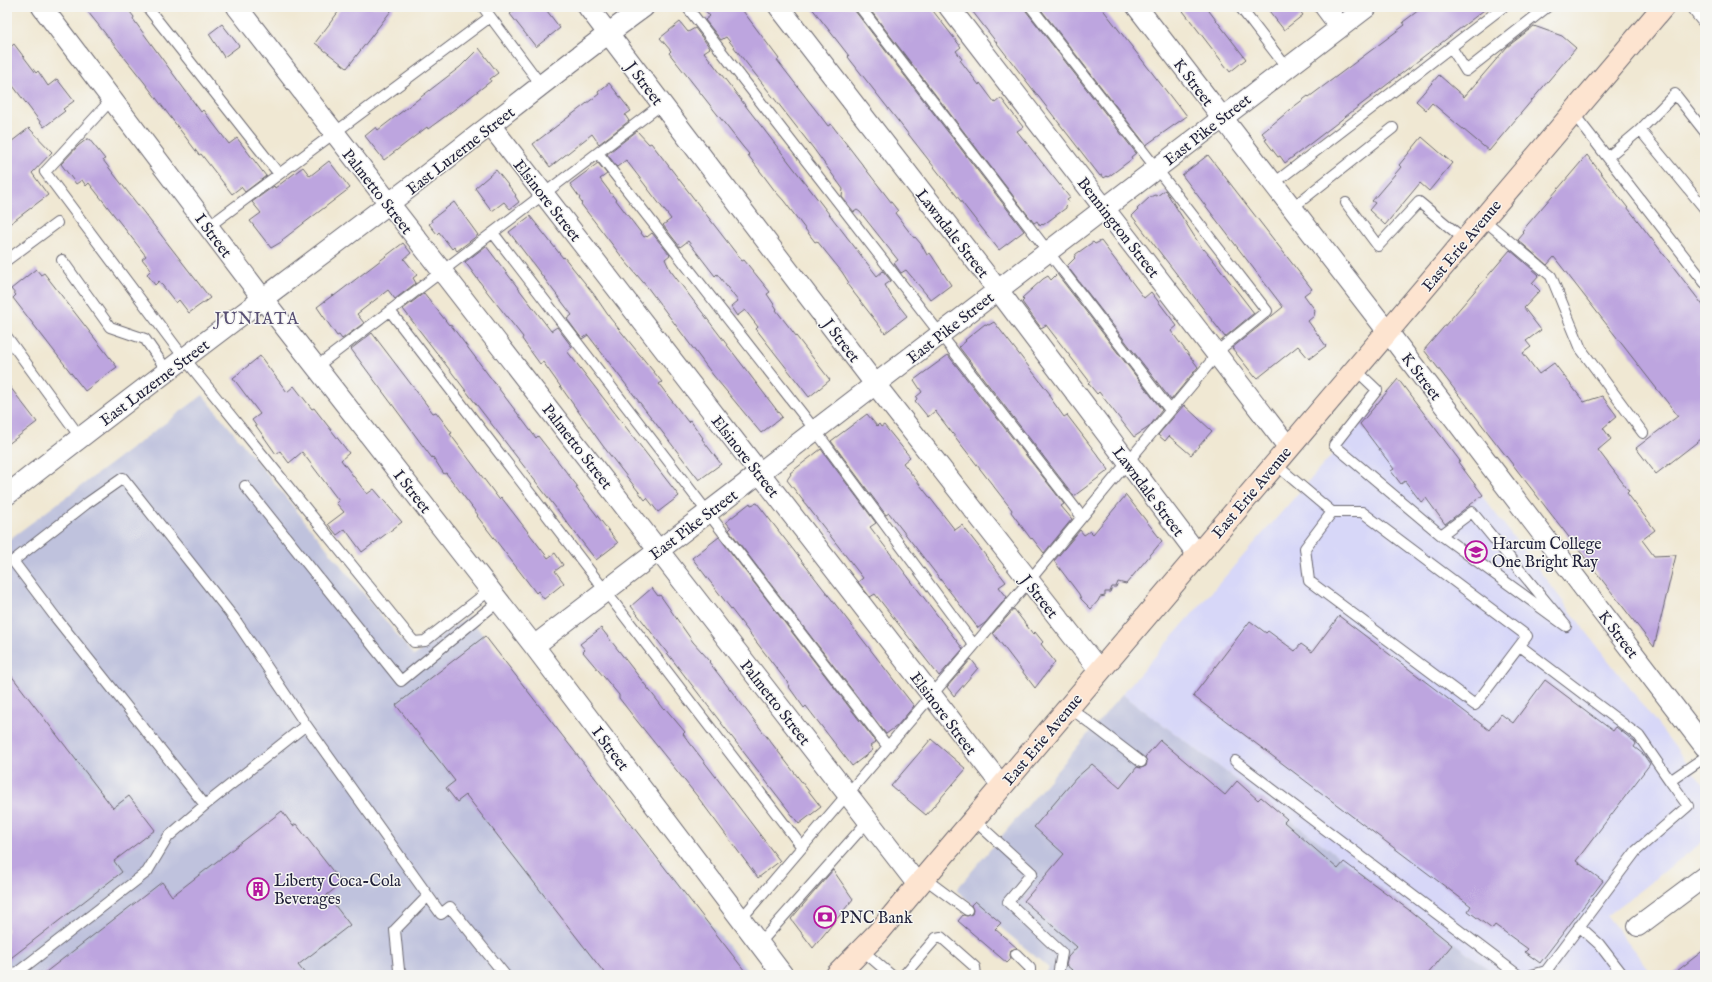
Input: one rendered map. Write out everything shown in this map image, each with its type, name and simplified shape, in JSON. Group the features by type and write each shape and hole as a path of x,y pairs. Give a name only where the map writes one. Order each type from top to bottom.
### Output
{"main road":[{"name":"East Erie Avenue","path":"837,975 862,950 974,820 1663,7"}],"street":[{"name":"I Street","path":"42,7 263,299 534,646 783,975"},
{"name":"Palmetto Street","path":"237,7 659,550 847,795 921,881"},
{"name":"J Street","path":"588,7 875,384 1100,671"},
{"name":"East Luzerne Street","path":"7,495 80,437 389,204 491,126 608,33 644,7"},
{"name":"Bennington Street","path":"949,7 1217,354 1282,456"},
{"name":"K Street","path":"1137,7 1388,332 1705,747"},
{"path":"1325,7 1340,27"},
{"name":"East Pike Street","path":"534,646 1367,7"},
{"path":"1697,7 1705,17"},
{"name":"Lawndale Street","path":"785,9 1198,555"},
{"name":"Elsinore Street","path":"491,126 1002,786"},
{"path":"1638,926 1705,876"}],"lane":[{"path":"147,7 279,174"},
{"path":"483,7 542,86"},
{"path":"687,7 1082,517"},
{"path":"860,7 1170,410"},
{"path":"741,919 1029,581 1217,354 1224,346 1267,311 1031,7"},
{"path":"1240,7 1287,68"},
{"path":"1273,184 1503,7"},
{"path":"1451,47 1466,71 1547,7"},
{"path":"208,227 490,16"},
{"path":"1608,157 1640,130 1675,94 1705,132"},
{"path":"112,99 45,172 185,359 414,642 425,641 494,596"},
{"path":"316,367 662,104"},
{"path":"1573,113 1705,283"},
{"path":"1292,208 1393,128"},
{"path":"1640,130 1705,209"},
{"path":"598,153 815,430 974,645"},
{"path":"1346,203 1378,246 1419,202 1465,240"},
{"path":"1483,219 1552,276 1581,349 1643,433"},
{"path":"7,260 56,223"},
{"path":"493,232 888,747"},
{"path":"62,260 110,327 145,339 168,372"},
{"path":"390,311 802,847"},
{"path":"7,337 80,437"},
{"path":"1356,370 1377,390 1334,445 1442,535 1566,626 1472,512 1442,535"},
{"path":"1282,456 1332,512 1362,512 1527,636 1475,705 1309,581 1305,548 1332,512"},
{"path":"205,805 56,618 13,561 86,504 123,478 234,618 306,724 441,914 450,907 505,975"},
{"path":"245,486 401,681 494,596"},
{"path":"1520,646 1639,736 1688,806 1636,851 1579,926 1548,973 1532,975"},
{"path":"1069,707 1141,762"},
{"path":"14,975 147,872 168,837 205,805 306,724"},
{"path":"1670,781 1705,757"},
{"path":"1235,761 1518,975"},
{"path":"974,820 1032,873 1008,902 1062,953 1058,975"},
{"path":"759,944 868,821"},
{"path":"921,881 967,910"},
{"path":"403,975 399,970 395,930 428,896"},
{"path":"1579,926 1599,944 1623,975"},
{"path":"904,975 936,938 941,937 974,967 976,975"},
{"path":"862,950 892,975"},
{"path":"1016,954 1025,961 1030,968 1030,975"}],"shaded area":[{"path":"1395,383 1705,786 1705,840 1607,916 1653,975 1497,975 1122,694"},
{"path":"203,395 414,656 468,616 751,975 7,975 7,541"},
{"path":"1122,694 1497,975 1043,975 1049,968 956,890"}],"building":[{"path":"84,7 126,7 134,17 133,19 201,112 203,110 229,144 237,138 266,176 245,192 241,187 232,194 201,154 199,155 144,82"},
{"path":"342,7 394,7 347,68 315,43"},
{"path":"519,7 544,7 560,28 536,47 510,14"},
{"path":"702,7 740,7 779,59 777,60 828,126 831,124 898,211 895,213 914,238 915,237 921,244 927,255 930,253 951,285 931,300 906,270 901,273 894,263 898,260 860,212 857,210 854,212 842,197 843,189 813,148 726,37 721,40 705,20 710,16"},
{"path":"811,7 854,7 855,11 1024,231 999,250 848,57 849,56"},
{"path":"868,7 930,7 961,47 956,51 962,59 960,60 979,85 980,83 995,103 1001,98 1023,127 1017,131 1070,198 1067,200 1069,203 1066,208 1043,225 1042,224 1040,226 1037,221 1034,223"},
{"path":"969,7 1025,7 1026,11 1136,153 1131,157 1132,159 1108,177 1107,176 1104,178 1102,175 1100,176"},
{"path":"1039,7 1101,7 1187,116 1146,145"},
{"path":"1180,7 1206,7 1246,59 1230,72"},
{"path":"1266,7 1297,7 1303,15 1284,30"},
{"path":"1423,7 1488,7 1285,163 1280,156 1278,157 1265,140 1267,139 1262,133 1296,105 1308,96 1309,97 1405,25 1403,22"},
{"path":"680,22 688,32 695,28 710,48 704,52 877,276 883,271 891,281 885,285 892,297 907,316 885,333 847,284 849,283 842,272 817,241 815,242 748,155 749,154 669,53 671,51 660,38"},
{"path":"222,24 239,46 224,57 209,34"},
{"path":"1534,26 1562,36 1576,48 1489,151 1432,103 1426,110 1416,101 1439,75 1464,97 1507,47"},
{"path":"14,44 36,73 38,71 48,86 57,79 74,101 63,109 65,111 44,127 7,78 7,50"},
{"path":"479,48 498,73 490,79 491,81 447,115 428,129 427,127 384,160 365,136 376,127 378,130 460,67"},
{"path":"609,83 631,111 625,115 629,121 599,144 592,134 550,167 533,144 599,94 598,92"},
{"path":"29,128 52,152 32,173 48,195 7,226 7,145"},
{"path":"637,131 649,144 651,143 742,261 744,260 770,292 767,294 777,309 776,310 830,380 809,397 756,329 758,327 745,310 737,316 731,307 738,301 717,274 715,276 688,241 680,247 663,225 671,219 626,160 617,167 607,154"},
{"path":"1422,137 1452,163 1429,191 1420,183 1385,225 1369,210 1375,203 1372,201 1401,167 1399,165"},
{"path":"87,139 89,139 105,159 103,160 210,298 189,313 179,300 176,303 159,281 155,285 147,274 151,270 142,259 146,256 89,183 86,186 82,180 76,184 61,164"},
{"path":"1208,155 1312,289 1304,295 1315,310 1314,316 1308,321 1326,346 1309,359 1298,346 1258,378 1256,376 1255,377 1232,348 1283,307 1182,175"},
{"path":"1587,155 1705,308 1705,436 1656,474 1636,448 1678,416 1554,257 1547,265 1518,240 1524,233 1522,231"},
{"path":"329,161 350,188 282,240 283,241 271,248 250,221 261,213 252,202 274,186 275,188 303,167 310,176"},
{"path":"598,163 607,174 600,179 644,237 647,237 652,233 670,255 665,259 670,270 782,417 761,433 713,375 648,288 581,204 580,198 570,184"},
{"path":"496,170 516,195 515,196 519,202 510,209 504,202 492,211 475,188"},
{"path":"1165,190 1203,250 1204,249 1214,261 1254,313 1225,337 1132,216 1150,197 1155,195 1157,196"},
{"path":"454,202 478,235 457,251 454,247 452,249 439,232 437,234 429,224 432,222 431,220"},
{"path":"530,216 593,293 610,318 662,382 659,384 688,422 690,420 721,464 699,480 588,335 582,339 567,319 572,315 509,232"},
{"path":"1101,241 1144,298 1151,292 1177,326 1171,331 1198,367 1171,400 1067,266 1075,258 1074,257 1076,254 1093,242 1095,244"},
{"path":"403,243 411,253 404,259 417,275 413,278 416,283 395,299 388,290 357,314 364,323 342,339 339,335 337,336 317,307 333,295 334,296"},
{"path":"486,246 551,331 557,327 572,347 567,351 679,496 658,512 647,498 645,500 603,446 543,362 540,364 522,339 523,337 465,262"},
{"path":"1510,250 1539,275 1532,283 1540,291 1524,308 1541,330 1526,341 1531,347 1523,353 1539,374 1554,363 1584,402 1602,396 1617,416 1603,428 1611,439 1598,450 1629,491 1627,493 1655,530 1642,540 1654,556 1676,555 1654,647 1424,350"},
{"path":"36,269 41,275 44,273 117,367 85,391 13,298 16,295 11,289"},
{"path":"1057,274 1162,410 1149,427 1134,437 1099,392 1097,394 1088,383 1090,382 1046,325 1041,328 1022,302 1024,300 1022,298 1043,279 1048,276 1051,280"},
{"path":"424,293 449,325 450,324 536,438 538,436 578,487 576,488 618,543 596,560 403,309"},
{"path":"994,322 1050,394 1049,396 1064,417 1067,415 1109,470 1074,496 959,347 966,341 965,340 985,324 989,325"},
{"path":"372,333 433,413 436,412 452,433 450,434 499,499 501,497 548,558 555,553 563,565 555,571 564,583 544,599 538,591 536,593 446,473 444,474 433,457 432,458 351,349"},
{"path":"948,355 1064,504 1061,506 1072,519 1044,553 1032,538 1031,539 1011,512 1012,510 935,411 928,417 915,401 917,399 916,397 922,392 914,380"},
{"path":"260,356 287,392 294,386 312,409 314,408 349,453 341,460 367,494 374,489 402,522 362,552 345,529 337,535 328,524 344,512 336,503 339,501 302,452 289,463 280,451 276,454 252,420 260,414 233,378"},
{"path":"1398,379 1460,461 1458,462 1483,495 1445,524 1426,498 1421,502 1405,481 1401,484 1391,471 1394,469 1360,424"},
{"path":"7,383 37,422 7,445"},
{"path":"1184,405 1212,431 1191,455 1169,436 1165,441 1158,435"},
{"path":"867,414 877,426 879,424 881,427 884,425 910,457 903,463 955,530 962,525 1006,582 999,587 1007,597 985,623 978,628 889,513 886,515 831,441"},
{"path":"821,449 876,523 870,527 963,649 939,676 875,594 870,597 858,582 863,578 787,480 791,474 790,473"},
{"path":"1126,495 1162,541 1126,584 1118,582 1116,587 1112,587 1110,592 1105,592 1105,596 1100,597 1091,609 1081,599 1079,594 1054,561 1080,530 1084,535 1090,531 1093,534"},
{"path":"750,503 751,505 757,503 914,706 897,726 886,734 729,530 731,528 726,522"},
{"path":"719,537 876,742 870,746 873,750 852,766 806,706 804,708 789,687 790,686 692,558"},
{"path":"652,588 658,596 660,595 693,642 710,661 709,662 821,807 799,824 631,606"},
{"path":"1014,609 1033,634 1035,632 1043,642 1041,644 1055,662 1035,688 993,633"},
{"path":"1339,616 1489,730 1501,714 1513,723 1545,680 1613,731 1616,727 1635,742 1636,744 1634,747 1643,754 1650,764 1576,861 1603,881 1540,963 1525,952 1528,949 1495,925 1492,929 1468,911 1471,906 1193,696 1250,621 1266,633 1268,631 1295,651 1301,644 1312,652"},
{"path":"601,628 664,709 665,708 685,732 683,734 780,861 758,878 697,796 619,698 619,695 583,652 585,650 580,644"},
{"path":"485,636 748,975 606,975 466,795 457,802 446,788 455,781 396,705"},
{"path":"971,659 978,668 954,696 947,687"},
{"path":"7,670 113,808 129,796 155,830 114,861 122,872 7,961"},
{"path":"931,739 966,769 926,815 891,786"},
{"path":"1160,740 1225,795 1237,781 1258,800 1261,797 1287,819 1284,822 1338,869 1344,862 1409,910 1452,945 1427,975 1078,975 1066,965 1068,957 1077,947 1024,901 1064,854 1034,827 1076,778 1092,764 1120,788 1137,767 1141,768 1146,766 1147,762 1145,757"},
{"name":"Liberty Coca-Cola Beverages","path":"282,811 293,826 296,824 342,883 327,895 350,925 298,965 306,975 42,975 162,882 172,896"},
{"path":"833,870 853,899 813,948 791,919"},
{"path":"975,901 1001,923 995,929 1017,948 1011,950 1011,959 1007,963 958,921 963,915 967,916 972,914 973,910 971,905"},
{"path":"1705,949 1705,975 1672,975"}],"place":[{"name":"Harcum College One Bright Ray","path":"1476,552"},
{"name":"Liberty Coca-Cola Beverages","path":"258,889"},
{"name":"PNC Bank","path":"825,917"}],"district":[{"name":"JUNIATA","path":"257,318"}]}
